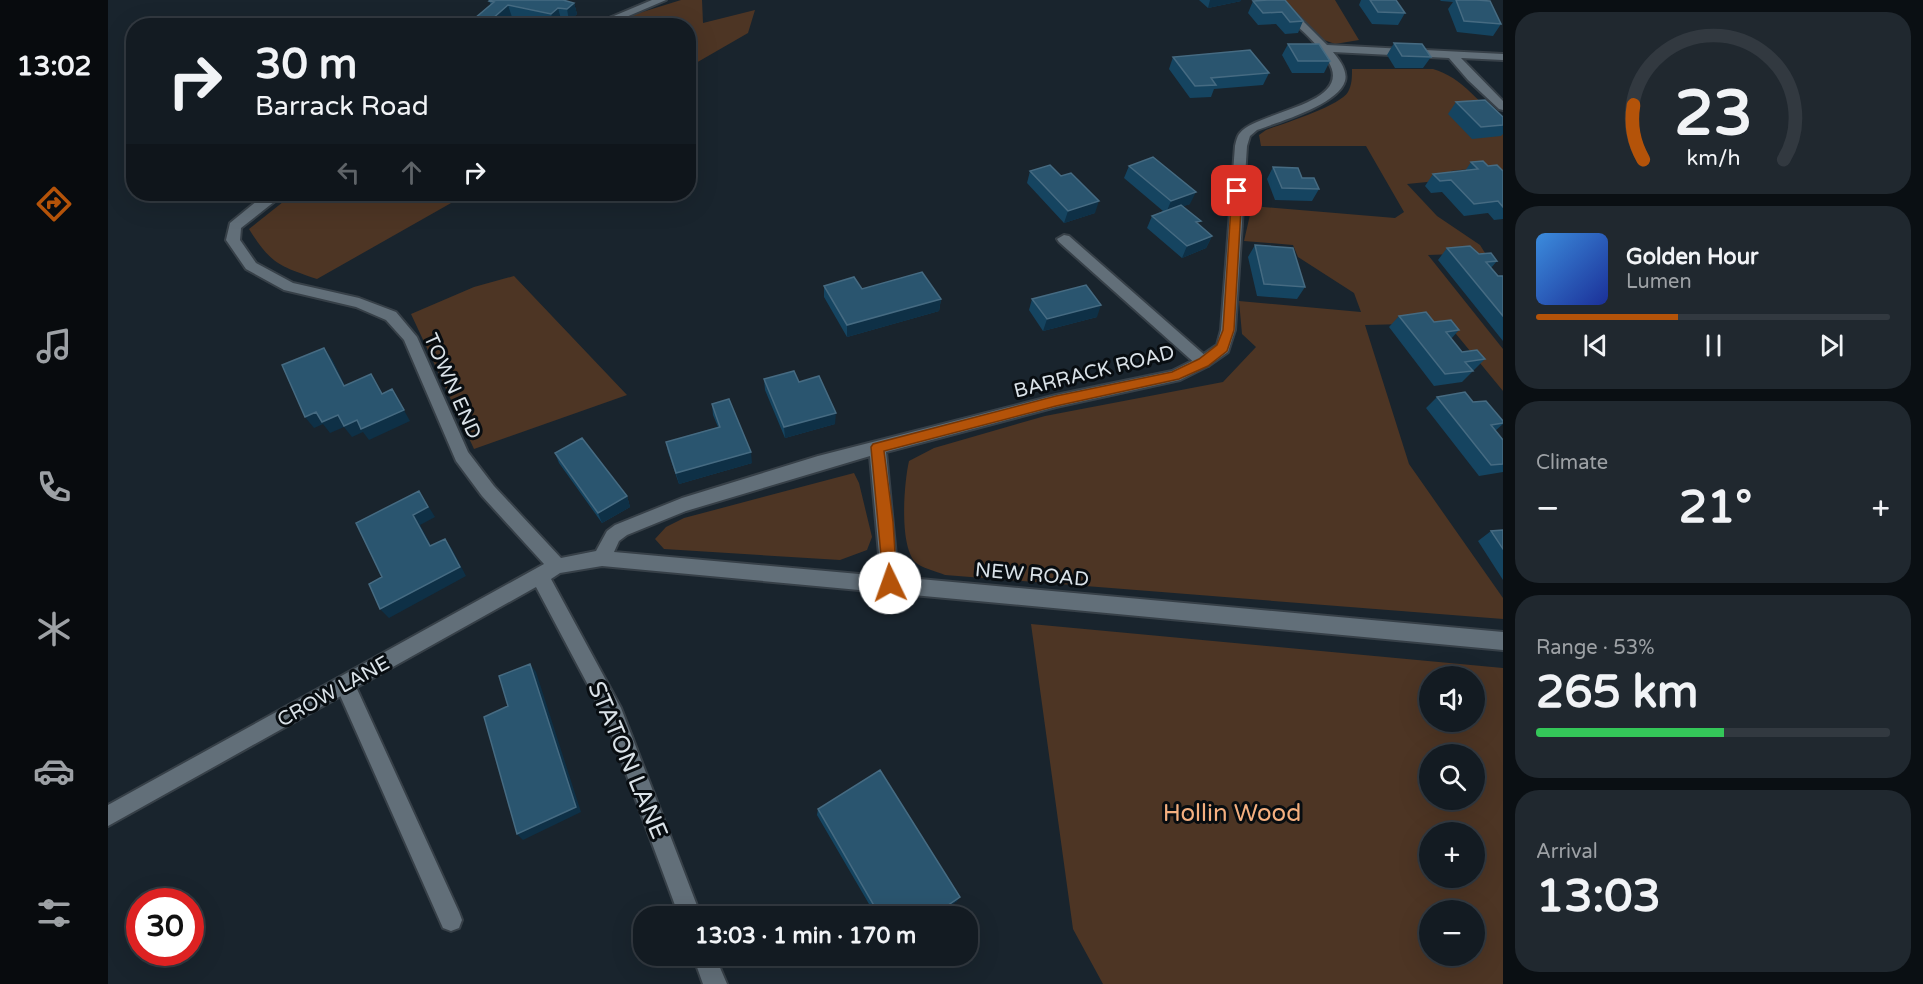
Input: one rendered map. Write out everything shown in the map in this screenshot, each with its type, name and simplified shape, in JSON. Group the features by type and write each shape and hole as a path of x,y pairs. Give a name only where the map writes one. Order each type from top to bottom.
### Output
{"street":[{"path":"615,18 661,0"},
{"path":"1276,0 1324,48 1503,57"},
{"name":"BARRACK ROAD","path":"602,558 613,536 621,530 682,505 877,447 1056,401 1175,376 1203,362 1223,348 1228,330 1240,147 1244,135 1253,128 1295,111 1334,89 1341,80 1339,68 1324,48"},
{"path":"1452,54 1472,78 1503,107"},
{"name":"TOWN END","path":"266,201 235,226 233,240 251,266 289,287 359,303 392,316 410,337 462,456 548,571"},
{"path":"1064,239 1203,362"},
{"path":"877,447 886,522 890,583"},
{"name":"NEW ROAD","path":"548,571 602,558 1503,641"},
{"name":"CROW LANE","path":"108,816 548,571"},
{"name":"STATON LANE","path":"548,571 614,715 686,906"},
{"path":"345,684 451,920"},
{"path":"708,966 715,984"}],"green space":[{"path":"681,0 702,0 703,23 755,10 748,33 696,63 696,18 623,18"},
{"path":"1283,0 1335,0 1359,40 1335,44 1324,40"},
{"path":"1352,69 1433,69 1462,85 1503,126 1503,183 1488,167 1451,171 1457,179 1407,184 1437,216 1480,245 1485,253 1428,255 1503,349 1503,391 1447,323 1365,325 1409,464 1503,598 1503,619 945,575 915,562 907,542 904,513 909,461 934,448 1045,416 1223,382 1256,347 1242,334 1239,301 1361,312 1354,293 1298,257 1293,245 1244,241 1252,206 1395,218 1404,212 1366,146 1261,146 1259,135 1266,130 1323,109 1343,97 1350,87"},
{"path":"284,201 455,201 317,279 293,271 270,257 249,229"},
{"path":"514,276 627,395 474,449 411,314 474,287"},
{"path":"854,473 859,483 872,537 867,550 840,560 664,549 655,539 666,527 684,518"},
{"name":"Hollin Wood","path":"1031,624 1482,666 1419,666 1419,732 1485,732 1485,666 1503,668 1503,984 1103,984 1073,929"}],"building":[{"path":"563,0 574,3 567,9 558,8 551,14 508,5 493,18 475,18 494,2 489,1"},
{"path":"1285,0 1303,21 1290,22 1282,12 1263,13 1253,1"},
{"path":"1370,0 1396,0 1405,13 1378,12"},
{"path":"1456,0 1490,1 1501,24 1464,21"},
{"path":"1394,43 1422,44 1431,57 1402,56"},
{"path":"1288,44 1319,44 1330,61 1298,61"},
{"path":"1250,50 1269,73 1211,78 1216,85 1195,86 1173,57"},
{"path":"1485,100 1503,117 1503,125 1481,127 1456,102"},
{"path":"1153,157 1196,192 1171,201 1129,166"},
{"path":"1483,161 1488,166 1497,165 1503,171 1503,207 1498,201 1474,204 1451,180 1440,181 1433,174 1478,169 1471,162"},
{"path":"1050,165 1061,176 1071,173 1099,201 1068,211 1030,171"},
{"path":"1273,167 1298,168 1302,178 1314,178 1319,189 1282,188"},
{"path":"1181,205 1201,221 1196,222 1212,236 1187,246 1152,216"},
{"path":"1255,245 1293,248 1305,287 1264,284"},
{"path":"1470,246 1479,254 1491,253 1497,261 1486,262 1498,276 1503,276 1503,316 1447,248"},
{"path":"922,272 941,299 847,325 824,286 854,277 862,289"},
{"path":"1086,285 1101,305 1047,319 1032,299"},
{"path":"1426,312 1434,322 1451,320 1459,330 1446,332 1462,352 1477,350 1485,359 1465,362 1473,371 1445,374 1399,316"},
{"path":"324,348 344,386 371,374 382,394 392,389 404,410 361,429 357,420 344,426 338,415 322,422 316,412 305,417 282,365"},
{"path":"794,371 799,382 819,376 836,413 784,427 764,379"},
{"path":"1465,392 1473,402 1486,401 1503,421 1503,423 1491,425 1503,440 1503,464 1491,465 1437,397"},
{"path":"729,399 751,452 676,473 666,442 720,427 712,404"},
{"path":"582,438 627,496 598,513 555,453"},
{"path":"419,491 428,507 413,515 430,546 445,539 460,567 380,609 369,584 382,577 356,523"},
{"path":"1503,530 1503,549 1491,531"},
{"path":"530,664 576,807 517,834 484,717 508,706 499,676"},
{"path":"880,770 960,897 947,906 874,906 818,809"}],"route":[{"path":"890,583 886,522 877,447 1056,401 1175,376 1203,362 1223,348 1228,330 1237,191"}]}
